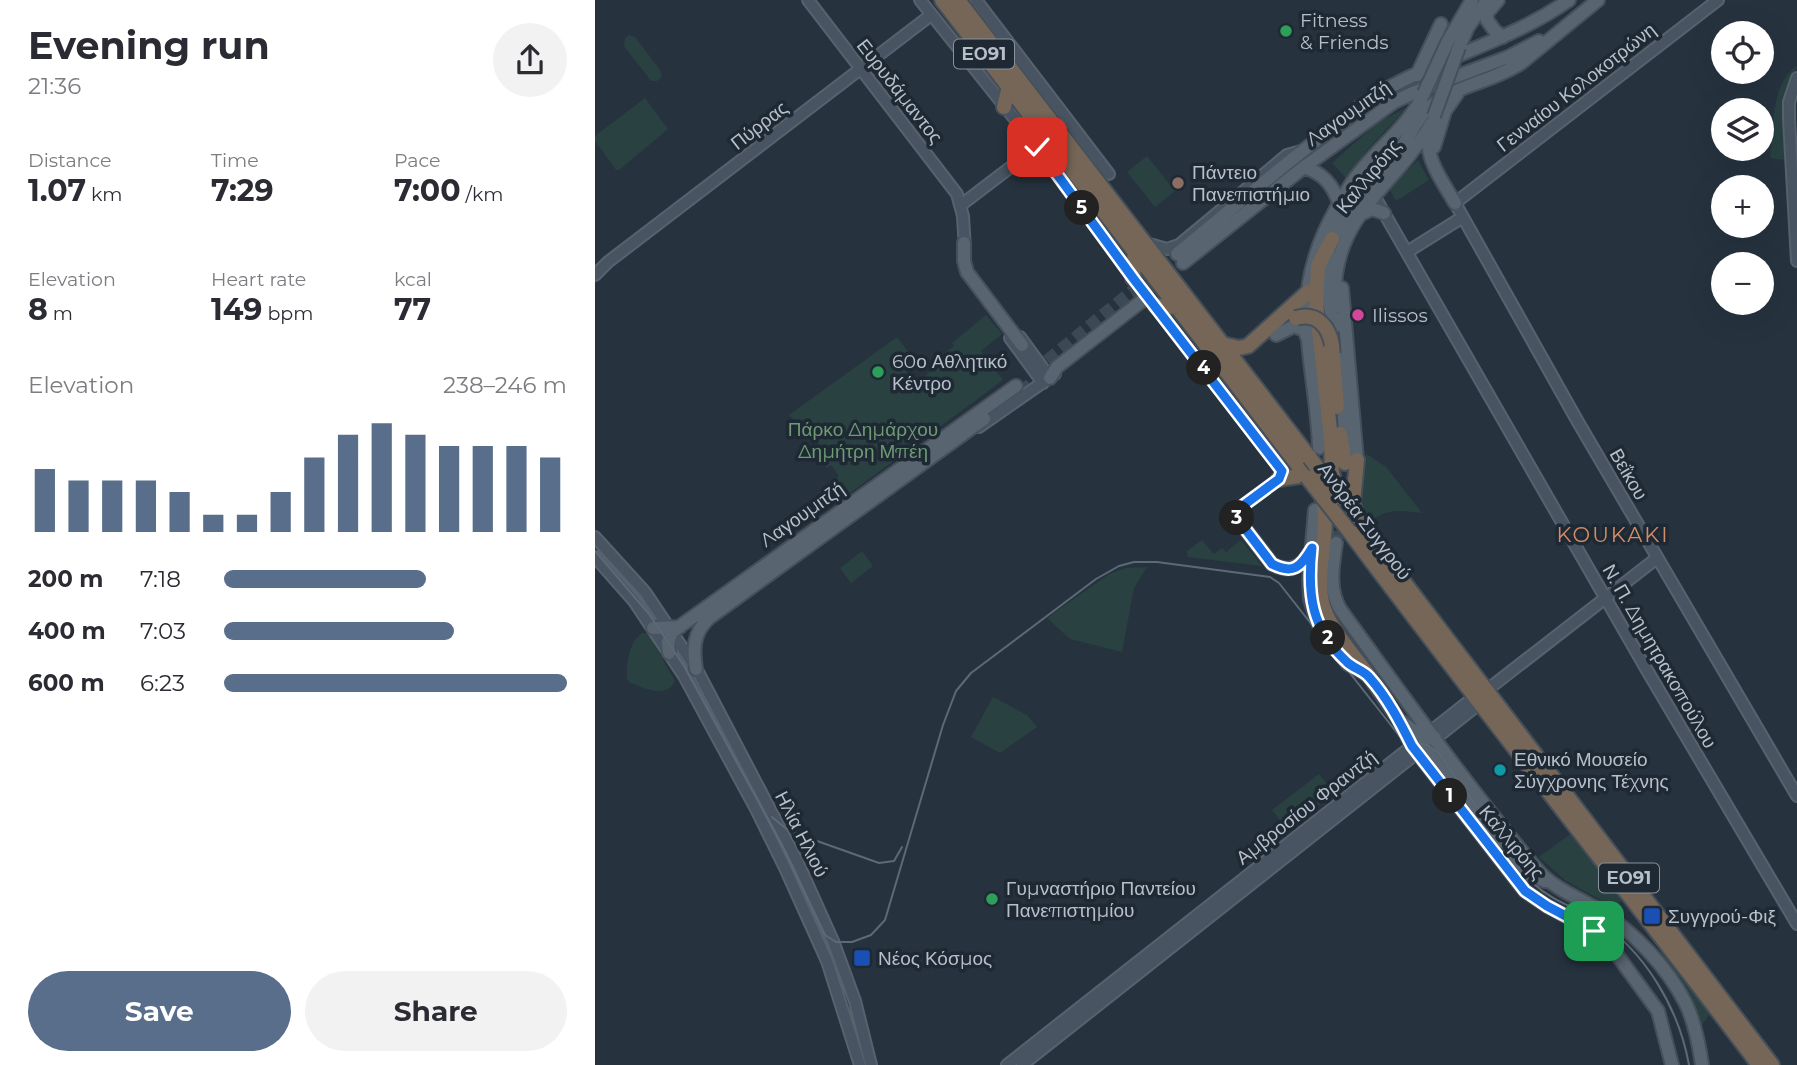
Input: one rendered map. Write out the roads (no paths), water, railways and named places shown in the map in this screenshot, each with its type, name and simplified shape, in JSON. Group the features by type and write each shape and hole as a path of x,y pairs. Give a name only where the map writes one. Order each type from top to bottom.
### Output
{"highway":[{"name":"Ανδρέα Συγγρού","path":"942,0 1063,157 1222,342 1312,453 1354,526 1476,701 1759,1065"},
{"name":"Ανδρέα Συγγρού","path":"958,0 1140,247 1179,307 1306,476 1319,503 1354,526 1487,690 1772,1065"},
{"path":"1005,107 1009,86"},
{"path":"1037,147 1063,157"},
{"path":"1332,239 1318,266 1316,285 1353,503 1354,526"},
{"path":"1133,278 1140,247"},
{"path":"1222,342 1239,348 1248,346 1308,292"},
{"path":"1150,303 1179,307"},
{"path":"1222,342 1238,351 1249,349 1296,318 1307,316 1319,321 1327,330 1332,345 1341,448 1345,463 1334,483 1339,497"},
{"path":"1294,428 1312,453"},
{"path":"1279,479 1306,476"},
{"path":"1319,503 1326,525 1320,585 1323,606 1368,675"}],"main road":[{"name":"Καλλιρόης","path":"1312,453 1308,292 1316,253 1328,222 1355,178 1417,107 1458,22 1472,0"},
{"path":"1455,203 1427,150 1431,124 1468,27 1487,0"},
{"path":"1498,0 1490,10 1487,20 1503,37"},
{"name":"Λαγουμιτζή","path":"1556,32 1508,57 1394,102 1180,259 1301,151 1383,92 1541,20 1569,0"},
{"path":"1336,326 1328,304 1325,281 1332,239 1344,216 1371,191 1430,106 1514,67 1534,54 1556,32 1598,0"},
{"path":"1520,30 1537,16 1545,4"},
{"path":"1417,75 1441,24"},
{"path":"1434,147 1449,103 1469,86"},
{"name":"Καλλιρόης","path":"1345,463 1346,433 1334,292 1338,260 1347,234 1371,191 1414,151 1431,124"},
{"path":"1371,191 1368,171 1379,151"},
{"path":"1304,167 1327,179 1339,203"},
{"path":"1358,216 1372,209 1384,213"},
{"path":"964,243 967,272 1022,345"},
{"path":"1338,260 1345,463"},
{"path":"1046,380 1057,367 1150,303"},
{"path":"1276,335 1289,326 1296,326 1304,330 1310,342"},
{"name":"Λαγουμιτζή","path":"674,629 1018,389 702,625 695,639 696,669"},
{"path":"1319,503 1312,548 1310,590 1316,618 1349,664 1368,675 1399,720 1424,742"},
{"path":"1233,513 1272,564 1279,568 1288,570 1303,563 1312,548"},
{"name":"Καλλιρόης","path":"1336,543 1332,584 1338,604 1424,742 1525,891 1594,931 1619,957 1658,1011 1672,1065"},
{"path":"653,628 674,629 668,642 669,653"},
{"name":"Καλλιρόης","path":"1424,742 1516,866 1611,918 1639,942 1660,966 1686,1004 1697,1037 1702,1065"}],"street":[{"name":"Ευρυδάμαντος","path":"808,0 955,192 961,205 964,243 971,268 1046,380"},
{"path":"920,0 1037,147 1150,303 1282,471 1279,479 1233,513"},
{"path":"976,0 1109,174"},
{"name":"Γενναίου Κολοκοτρώνη","path":"1455,203 1718,0"},
{"name":"Πύρρας","path":"595,275 608,262 931,15"},
{"path":"1797,78 1789,102 1797,261"},
{"path":"1037,147 961,205 958,216 961,271 1046,380"},
{"name":"Λαγουμιτζή","path":"1140,247 1167,249 1179,245 1287,155 1301,151"},
{"name":"Ν. Π. Δημητρακοπούλου","path":"1371,191 1797,924"},
{"name":"Βεΐκου","path":"1455,203 1657,558 1797,796"},
{"path":"1407,252 1463,217"},
{"name":"Λαγουμιτζή","path":"839,523 850,519 1046,380"},
{"name":"Ηλία Ηλιού","path":"595,537 674,629 798,863 833,941 855,1001 871,1065"},
{"name":"Ηλία Ηλιού","path":"595,557 634,601 653,628 735,769 786,870 827,961 859,1065"},
{"name":"Αμβροσίου Φραντζή","path":"1007,1065 1657,558"},
{"name":"Αμβροσίου Φραντζή","path":"1022,1065 1424,742"}],"tunnel":[{"path":"1033,372 1177,254"},
{"path":"1135,299 1183,263"},
{"path":"1021,392 1047,370"},
{"path":"1336,543 1345,463"}],"tram line":[{"path":"595,551 649,614 684,666 781,843 825,935 836,942 852,942 871,935 885,920 943,725 956,691 971,673 1096,579 1119,566 1134,562 1157,562 1270,577 1279,583 1401,738 1427,745 1437,752 1534,884 1548,895 1595,919 1613,932 1644,964 1668,1002 1689,1065"},
{"path":"772,817 789,831 879,863 894,861 902,847"}],"place":[{"name":"Fitness & Friends","path":"1286,31"},
{"name":"Πάντειο Πανεπιστήμιο","path":"1178,183"},
{"name":"Ilissos","path":"1358,315"},
{"name":"60ο Αθλητικό Κέντρο","path":"878,372"},
{"name":"Εθνικό Μουσείο Σύγχρονης Τέχνης","path":"1500,770"},
{"name":"Γυμναστήριο Παντείου Πανεπιστημίου","path":"992,899"},
{"name":"Συγγρού-Φιξ","path":"1652,916"},
{"name":"Νέος Κόσμος","path":"862,958"}],"district":[{"name":"KOUKAKI","path":"1613,535"}],"park label":[{"name":"Πάρκο Δημάρχου Δημήτρη Μπέη","path":"863,440"}]}
